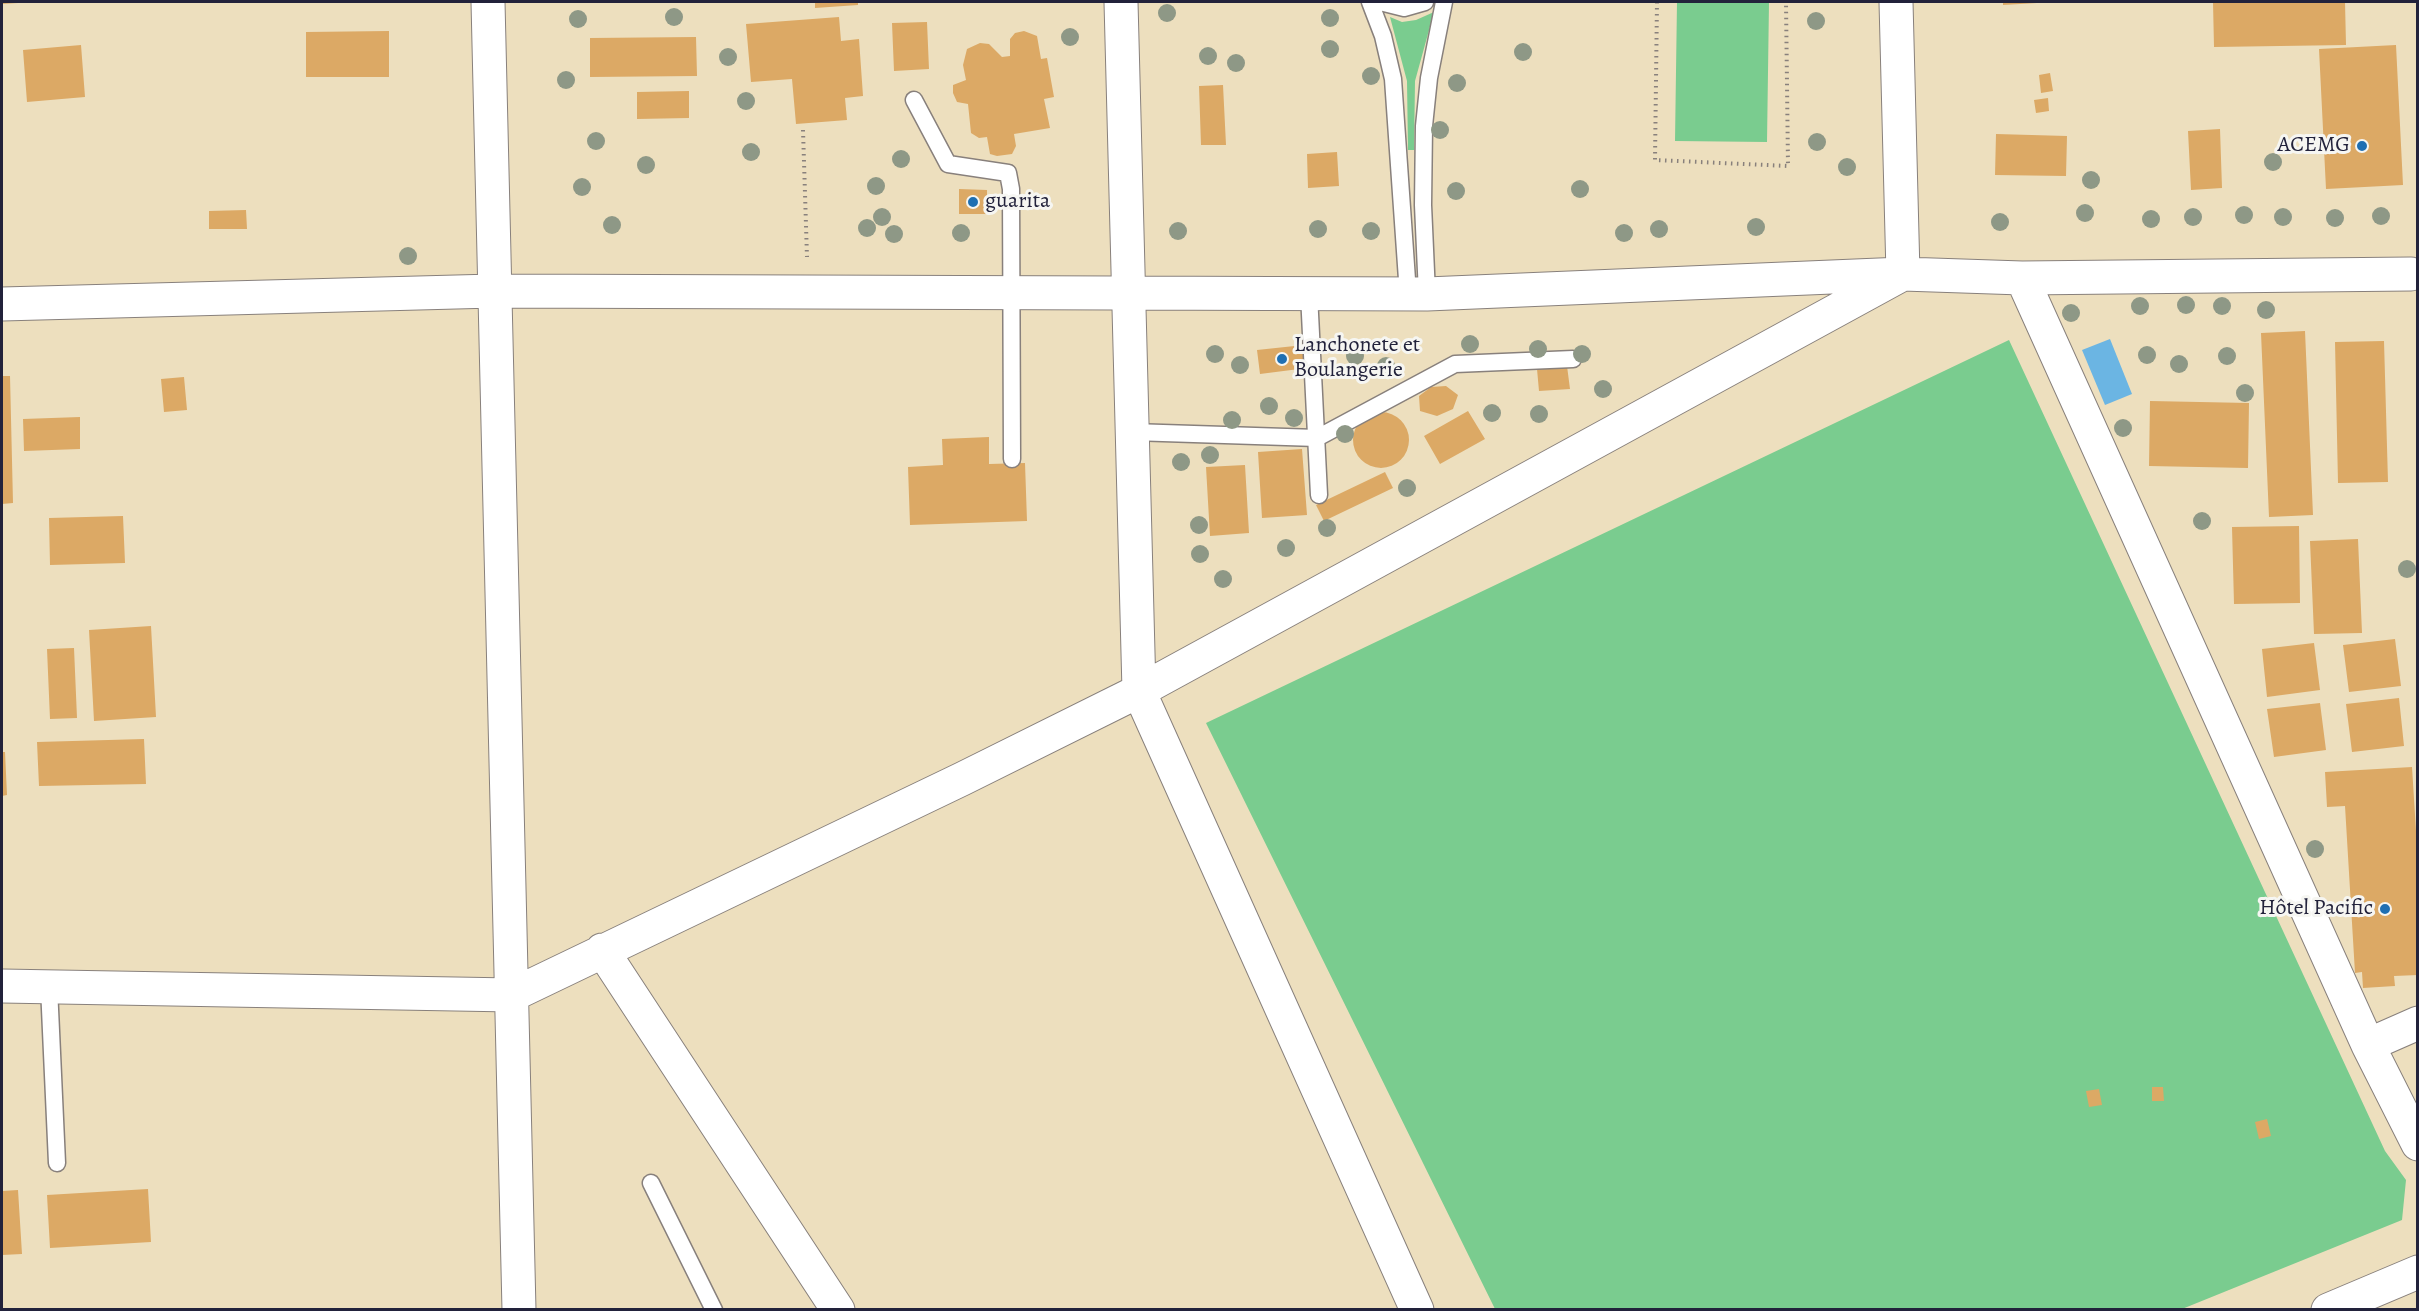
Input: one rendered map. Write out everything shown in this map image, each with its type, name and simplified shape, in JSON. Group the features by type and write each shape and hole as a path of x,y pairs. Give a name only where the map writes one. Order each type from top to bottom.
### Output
{"main road":[{"path":"488,2 519,1310"},
{"path":"1121,2 1139,691 1417,1310"},
{"path":"1896,2 1903,274"},
{"path":"2,304 494,291 1417,294 1903,274 2022,278 2414,274"},
{"path":"2,986 512,995 962,779 1139,691 1903,274"},
{"path":"2022,278 2368,1045 2418,1144"},
{"path":"602,950 838,1310"},
{"path":"2368,1045 2418,1023"},
{"path":"2328,1310 2418,1272"}],"lane":[{"path":"1370,2 1383,36 1393,79 1417,294"},
{"path":"1380,2 1404,8 1425,2"},
{"path":"1417,294 1423,205 1424,126 1429,78 1444,2"},
{"path":"914,100 948,164 1008,173 1011,189 1012,459"},
{"path":"1309,294 1319,495"},
{"path":"1132,432 1317,438 1455,364 1573,359"},
{"path":"49,987 57,1163"},
{"path":"651,1183 714,1310"}],"path":[{"path":"1657,2 1655,160 1788,166 1786,2"},
{"path":"803,130 808,291"}],"green space":[{"path":"1677,2 1769,2 1767,142 1675,141"},
{"path":"1434,12 1415,81 1414,150 1408,150 1407,81 1390,17 1402,22 1416,20"},
{"path":"2009,340 2385,1151 2406,1180 2402,1220 2182,1309 1495,1309 1206,723"}],"water":[{"path":"2110,339 2132,394 2105,405 2082,350"}],"building":[{"path":"2,2 17,2 18,3 2,4"},
{"path":"815,2 858,2 858,5 815,8"},
{"path":"2003,2 2037,2 2037,3 2003,5"},
{"path":"2213,2 2345,2 2346,45 2214,47"},
{"path":"839,17 841,41 859,39 863,96 845,98 847,120 796,124 792,79 751,82 746,24"},
{"path":"927,22 929,69 894,71 892,23"},
{"path":"389,31 389,77 306,77 306,32"},
{"path":"1024,31 1037,36 1041,59 1047,58 1054,97 1044,99 1050,128 1014,134 1016,146 1012,154 997,156 990,154 987,137 979,138 971,133 968,104 957,102 953,93 953,85 966,80 963,65 967,49 980,43 989,44 1002,57 1010,56 1010,39 1015,33"},
{"path":"696,37 697,76 590,77 590,38"},
{"path":"81,45 85,97 27,102 23,50"},
{"name":"ACEMG","path":"2396,45 2403,185 2326,189 2319,49"},
{"path":"2050,73 2053,91 2041,93 2039,75"},
{"path":"1223,85 1226,145 1201,145 1199,86"},
{"path":"689,91 689,118 637,119 637,92"},
{"path":"2048,98 2049,111 2036,113 2034,100"},
{"path":"2220,129 2222,188 2191,190 2188,131"},
{"path":"1996,134 2067,136 2066,176 1995,175"},
{"path":"1337,152 1339,186 1308,188 1307,154"},
{"name":"guarita","path":"959,189 987,190 987,214 959,214"},
{"path":"246,210 247,229 209,229 209,211"},
{"path":"2305,331 2313,515 2269,517 2261,333"},
{"path":"2384,341 2388,482 2338,483 2335,342"},
{"name":"Lanchonete et Boulangerie","path":"1304,345 1307,368 1260,374 1257,350"},
{"path":"1567,366 1570,389 1539,391 1537,369"},
{"path":"2,376 10,376 13,503 2,504"},
{"path":"184,377 187,410 164,412 161,379"},
{"path":"1446,386 1458,395 1453,409 1437,416 1420,411 1419,396 1431,387"},
{"path":"2150,401 2249,403 2248,468 2149,466"},
{"path":"1468,411 1485,439 1440,464 1424,436"},
{"path":"1375,412 1387,412 1397,416 1405,424 1409,440 1405,456 1397,464 1387,468 1375,468 1365,464 1357,456 1353,446 1353,434 1357,424 1365,416"},
{"path":"80,417 80,449 24,451 23,419"},
{"path":"989,437 989,464 1025,463 1027,521 910,525 908,467 943,465 942,439"},
{"path":"1302,449 1307,515 1262,518 1258,452"},
{"path":"1245,465 1249,533 1210,536 1206,467"},
{"path":"1385,472 1393,488 1324,521 1316,505"},
{"path":"123,516 125,563 50,565 49,518"},
{"path":"2299,526 2300,603 2234,604 2232,527"},
{"path":"2358,539 2362,633 2314,634 2310,541"},
{"path":"151,626 156,717 94,721 89,630"},
{"path":"2395,639 2401,686 2349,692 2343,645"},
{"path":"2314,643 2320,690 2267,697 2262,649"},
{"path":"74,648 77,718 50,719 47,649"},
{"path":"2399,698 2404,746 2352,752 2346,704"},
{"path":"2320,703 2326,750 2274,757 2267,709"},
{"path":"144,739 146,784 39,786 37,742"},
{"path":"2,752 5,752 7,795 2,796"},
{"name":"Hôtel Pacific","path":"2412,767 2418,863 2418,975 2394,976 2395,986 2363,988 2362,972 2355,973 2345,806 2327,807 2325,772"},
{"path":"2152,1087 2163,1087 2164,1101 2152,1101"},
{"path":"2099,1089 2102,1105 2089,1107 2086,1091"},
{"path":"2267,1119 2271,1136 2259,1139 2255,1122"},
{"path":"148,1189 151,1242 50,1248 47,1195"},
{"path":"18,1190 22,1254 2,1255 2,1191"}],"place":[{"name":"ACEMG","path":"2362,146"},
{"name":"guarita","path":"973,202"},
{"name":"Lanchonete et Boulangerie","path":"1282,359"},
{"name":"Hôtel Pacific","path":"2385,909"}]}
